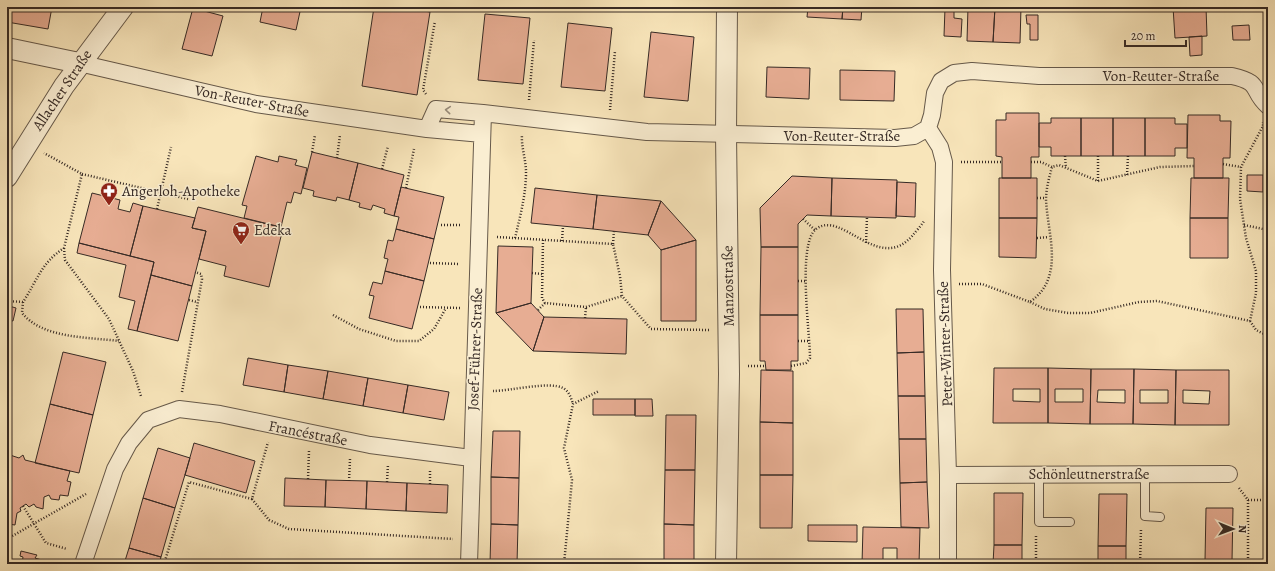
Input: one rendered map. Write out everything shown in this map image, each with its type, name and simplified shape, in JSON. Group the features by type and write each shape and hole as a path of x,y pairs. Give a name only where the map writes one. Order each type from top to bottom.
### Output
{"street":[{"name":"Allacher Straße","path":"7,177 79,63 123,7"},
{"name":"Manzostraße","path":"726,564 729,374 726,134 727,7"},
{"path":"7,48 79,63"},
{"name":"Von-Reuter-Straße","path":"79,63 256,104 427,129 482,134"},
{"name":"Von-Reuter-Straße","path":"436,109 647,132 895,138 914,136 928,128 935,94 941,81 954,73 972,71 1039,76 1232,76 1247,79 1256,86 1266,104"},
{"path":"427,129 436,109"},
{"path":"482,134 483,113"},
{"name":"Peter-Winter-Straße","path":"928,128 940,147 944,162 943,284 948,474 948,564"},
{"name":"Josef-Führer-Straße","path":"469,564 471,458 482,134"},
{"name":"Francéstraße","path":"83,564 115,469 129,443 148,420 179,409 220,414 370,445 471,458"},
{"name":"Schönleutnerstraße","path":"948,474 1229,474"}],"lane":[{"path":"1040,474 1039,522 1070,522"},
{"path":"1145,474 1145,516 1160,517"}],"path":[{"path":"435,21 423,90 436,109"},
{"path":"528,102 534,40"},
{"path":"610,111 615,51"},
{"path":"1250,321 1256,293 1256,271 1244,224 1240,199 1241,167 1263,126 1266,104"},
{"path":"337,158 342,117"},
{"path":"515,238 523,204 526,178 522,134"},
{"path":"312,152 314,135"},
{"path":"27,144 82,174 188,199"},
{"path":"382,169 388,146"},
{"path":"157,209 171,147"},
{"path":"406,188 414,149"},
{"path":"1065,156 1066,168"},
{"path":"1098,156 1098,181"},
{"path":"1127,175 1128,156"},
{"path":"944,162 1002,162"},
{"path":"1031,162 1041,162 1052,167 1059,165 1098,181 1160,168 1194,166"},
{"path":"1223,164 1241,167"},
{"path":"1030,302 1046,288 1051,275 1052,259 1046,198 1052,167"},
{"path":"82,174 64,248 65,260 109,319 133,371 141,396"},
{"path":"1037,198 1046,198"},
{"path":"866,243 867,217"},
{"path":"791,366 806,363 810,358 805,281 806,259 811,236 815,230 821,226 830,226 842,229 866,243 881,247 899,247 908,241 925,218"},
{"path":"803,219 815,230"},
{"path":"1244,224 1268,230"},
{"path":"562,241 563,226"},
{"path":"614,232 613,244 620,276 622,296 651,329 712,330"},
{"path":"479,236 613,244"},
{"path":"1036,238 1049,238"},
{"path":"543,240 542,298 545,303"},
{"path":"64,248 52,255 40,270 23,302 22,313 26,318 41,327 60,333 119,341"},
{"path":"430,263 478,264"},
{"path":"179,409 202,279 200,274 196,272"},
{"path":"532,273 542,274"},
{"path":"798,281 805,281"},
{"path":"943,284 982,284 1045,309 1068,313 1090,313 1139,302 1158,301 1250,321 1256,330 1268,336"},
{"path":"545,303 586,307 622,296"},
{"path":"188,300 197,302"},
{"path":"7,301 23,302"},
{"path":"538,310 545,303"},
{"path":"420,307 476,309"},
{"path":"585,318 586,307"},
{"path":"333,315 359,329 396,341 420,341 434,330 446,308"},
{"path":"798,341 810,341"},
{"path":"748,366 765,366"},
{"path":"491,391 550,386 562,388 570,395 573,404 564,448 572,480 564,564"},
{"path":"573,404 599,391"},
{"path":"252,499 269,440"},
{"path":"308,479 309,448"},
{"path":"349,481 350,457"},
{"path":"388,462 388,482"},
{"path":"430,470 430,484"},
{"path":"1229,474 1248,500 1248,564"},
{"path":"164,564 189,482 252,499 269,520 289,529 469,539"},
{"path":"7,539 86,494"},
{"path":"1248,500 1268,500"},
{"path":"23,506 35,523 46,543 67,549"},
{"path":"1140,564 1141,522 1145,516"},
{"path":"1036,564 1036,530 1039,522"},
{"path":"437,559 437,564"}],"building":[{"path":"7,7 52,7 48,29 7,22"},
{"path":"263,7 301,7 296,30 260,22"},
{"path":"374,7 400,7 430,12 417,95 362,86"},
{"path":"808,7 843,7 842,19 807,17"},
{"path":"843,7 862,7 861,20 842,19"},
{"path":"968,7 995,7 993,42 967,41"},
{"path":"995,7 1021,7 1020,43 993,42"},
{"path":"1173,7 1206,7 1207,36 1175,38"},
{"path":"193,8 223,16 212,56 182,49"},
{"path":"945,8 954,9 954,18 962,19 961,37 944,36"},
{"path":"485,14 530,18 523,84 478,80"},
{"path":"1026,15 1038,15 1038,40 1030,40 1030,24 1027,24"},
{"path":"568,23 612,28 605,91 561,87"},
{"path":"1249,25 1250,40 1233,40 1232,26"},
{"path":"651,32 694,37 688,101 644,97"},
{"path":"1202,36 1202,55 1190,56 1189,37"},
{"path":"767,67 810,68 809,99 766,97"},
{"path":"840,70 895,71 894,101 840,100"},
{"path":"1006,113 1039,113 1039,157 1031,157 1031,178 1002,178 1002,157 996,156 996,120 1006,120"},
{"path":"1188,115 1220,115 1220,121 1231,121 1230,158 1223,158 1223,178 1194,178 1194,158 1187,158"},
{"path":"1051,118 1081,118 1081,156 1051,156 1051,147 1039,147 1039,123 1051,123"},
{"path":"1081,118 1113,118 1113,156 1081,156"},
{"path":"1113,118 1145,118 1145,156 1113,156"},
{"path":"1145,118 1175,118 1175,124 1187,124 1187,148 1175,148 1175,156 1145,156"},
{"path":"312,152 358,163 349,200 337,197 336,201 313,196 314,191 303,188"},
{"path":"256,156 278,162 279,156 297,160 295,165 307,168 301,194 294,192 291,203 287,202 281,227 244,218 247,206 242,205"},
{"path":"358,163 404,175 394,216 384,213 385,209 373,205 371,210 359,207 360,203 349,200"},
{"path":"1247,175 1263,175 1263,192 1247,191"},
{"path":"792,176 832,178 831,216 807,215 798,224 798,247 761,247 760,208"},
{"path":"832,178 897,180 896,218 831,216"},
{"path":"999,178 1037,178 1037,218 999,218"},
{"path":"1191,178 1229,178 1228,218 1190,218"},
{"path":"897,182 916,183 915,217 896,216"},
{"path":"401,187 444,197 434,239 396,229 399,217 394,216"},
{"path":"535,188 597,195 593,229 531,223"},
{"path":"92,193 120,200 118,209 130,212 133,203 143,206 130,256 79,243"},
{"path":"597,195 661,201 648,235 593,229"},
{"path":"661,201 696,240 661,250 648,235"},
{"path":"143,206 195,218 192,228 206,231 192,286 151,275 154,262 130,256"},
{"name":"Edeka","path":"198,207 283,228 269,287 224,276 226,266 199,259 206,231 192,228"},
{"path":"999,218 1037,218 1036,258 999,257"},
{"path":"1190,218 1228,218 1228,258 1190,258"},
{"path":"396,229 434,239 424,281 385,271 388,259 384,258 388,240 393,241"},
{"path":"696,240 696,321 661,321 661,250"},
{"path":"79,243 154,262 137,331 128,329 135,301 119,297 126,265 77,253"},
{"path":"498,246 533,247 531,303 496,313"},
{"path":"761,247 798,247 798,315 760,315"},
{"path":"385,271 424,281 412,329 369,318 374,296 369,295 373,282 382,284"},
{"path":"151,275 192,286 178,341 137,331"},
{"path":"531,303 544,317 533,351 496,313"},
{"path":"9,306 16,308 13,321 7,320"},
{"path":"896,309 923,309 924,352 897,353"},
{"path":"760,315 798,315 798,361 791,361 791,370 766,370 765,361 760,361"},
{"path":"544,317 627,319 626,354 533,351"},
{"path":"63,352 106,362 93,415 50,404"},
{"path":"924,352 925,396 898,396 897,353"},
{"path":"248,358 288,365 284,392 243,385"},
{"path":"288,365 328,371 323,399 284,392"},
{"path":"994,368 1048,368 1048,423 993,423","holes":["1013,389 1040,389 1040,402 1013,401"]},
{"path":"1048,368 1091,369 1090,424 1048,423","holes":["1055,389 1083,389 1083,402 1055,402"]},
{"path":"1091,369 1134,369 1133,424 1090,424","holes":["1098,390 1125,390 1125,403 1097,402"]},
{"path":"1134,369 1176,370 1175,425 1133,424","holes":["1140,390 1168,390 1168,403 1140,403"]},
{"path":"761,370 793,371 793,423 760,422"},
{"path":"1176,370 1229,370 1229,425 1175,425","holes":["1183,390 1210,391 1209,404 1183,403"]},
{"path":"328,371 368,378 363,406 323,399"},
{"path":"368,378 408,385 403,413 363,406"},
{"path":"408,385 449,392 444,420 403,413"},
{"path":"898,396 925,396 926,439 899,439"},
{"path":"593,399 635,399 635,415 593,415"},
{"path":"635,399 652,399 653,416 635,416"},
{"path":"50,404 93,415 79,473 35,463"},
{"path":"666,415 696,415 695,470 665,470"},
{"path":"760,422 793,423 793,475 760,475"},
{"path":"493,431 520,431 519,478 491,477"},
{"path":"899,439 926,439 927,482 900,483"},
{"path":"194,443 255,461 246,493 185,475"},
{"path":"158,448 190,458 175,508 143,498"},
{"path":"7,454 19,458 23,455 25,460 70,471 67,481 71,482 68,496 60,495 59,500 51,499 49,495 44,497 43,509 36,507 34,504 29,507 26,504 20,508 21,511 17,513 15,525 8,524"},
{"path":"665,470 695,470 694,525 664,524"},
{"path":"760,475 793,475 792,528 760,528"},
{"path":"491,477 519,478 518,525 491,524"},
{"path":"285,478 326,480 325,507 284,506"},
{"path":"326,480 367,481 366,509 325,507"},
{"path":"367,481 407,483 406,511 366,509"},
{"path":"927,482 929,528 901,527 900,483"},
{"path":"407,483 448,485 447,513 406,511"},
{"path":"994,493 1023,493 1022,545 994,545"},
{"path":"1099,494 1127,494 1126,546 1098,546"},
{"path":"143,498 175,508 161,557 129,548"},
{"path":"1206,508 1233,508 1232,561 1205,561"},
{"path":"491,524 518,525 517,564 490,564"},
{"path":"664,524 694,525 694,564 664,564"},
{"path":"808,525 857,525 857,542 808,541"},
{"path":"863,527 920,528 919,564 862,564","holes":["883,548 897,548 897,562 883,561"]},
{"path":"994,545 1022,545 1022,564 993,564"},
{"path":"1098,546 1126,546 1126,564 1098,564"},
{"path":"129,548 161,557 159,564 124,564"},
{"path":"21,551 37,555 35,558 55,564 22,564 23,557 20,556"},
{"path":"1205,561 1232,561 1232,564 1205,564"},
{"path":"393,562 430,563 430,564 393,564"}],"place":[{"name":"Angerloh-Apotheke","path":"109,206"},
{"name":"Edeka","path":"241,245"}]}
